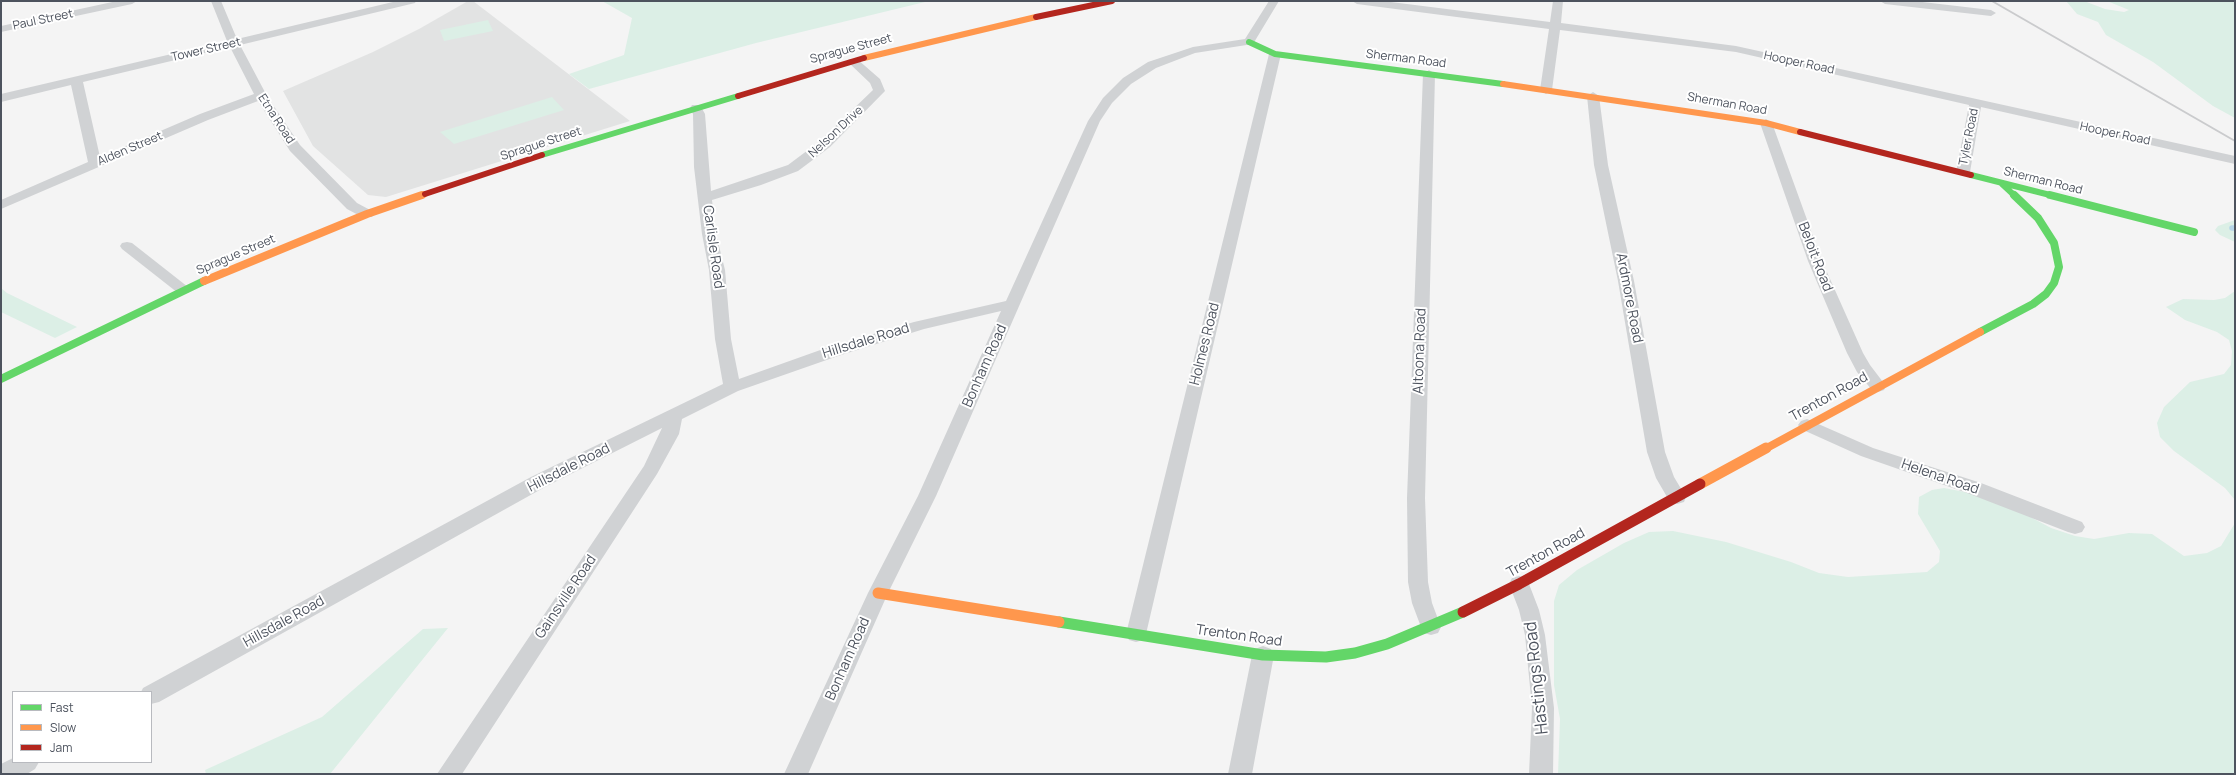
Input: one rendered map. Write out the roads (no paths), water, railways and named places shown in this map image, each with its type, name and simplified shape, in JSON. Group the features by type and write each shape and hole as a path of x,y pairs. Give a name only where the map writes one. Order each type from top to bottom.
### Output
{"street":[{"name":"Paul Street","path":"1,29 132,1"},
{"name":"Etna Road","path":"216,1 234,44 261,96 295,148 352,206 367,214"},
{"name":"Tower Street","path":"1,98 411,1"},
{"name":"Sprague Street","path":"1,379 183,290 367,214 537,157 853,61 971,31 1112,1"},
{"path":"1249,42 1274,1"},
{"name":"Hooper Road","path":"1357,1 1736,49 2235,160"},
{"path":"1546,90 1558,1"},
{"path":"1885,1 1991,13"},
{"name":"Sherman Road","path":"1249,42 1275,54 1593,96 1766,122 2194,232"},
{"name":"Bonham Road","path":"796,774 878,593 924,500 1094,121 1107,101 1127,81 1164,59 1193,50 1249,42"},
{"name":"Holmes Road","path":"1136,634 1275,54"},
{"name":"Nelson Drive","path":"706,197 756,182 793,168 825,144 880,91 876,82 853,61"},
{"name":"Altoona Road","path":"1429,74 1416,498 1418,582 1422,603 1431,627"},
{"path":"76,80 95,164"},
{"name":"Alden Street","path":"1,206 204,117 261,96"},
{"name":"Ardmore Road","path":"1593,96 1601,164 1626,281 1656,452 1665,478 1677,497"},
{"name":"Tyler Road","path":"1963,172 1976,103"},
{"name":"Carlisle Road","path":"696,108 699,114 701,167 706,197 709,234 717,270 723,339 732,387"},
{"name":"Beloit Road","path":"1766,122 1815,261 1855,353 1878,386"},
{"name":"Trenton Road","path":"878,593 1263,655 1309,657 1341,656 1369,650 1431,627 1519,584 1878,386 2030,307 2046,294 2054,283 2058,273 2059,261 2054,243 2035,215 2001,183"},
{"path":"127,246 183,290"},
{"name":"Hillsdale Road","path":"152,694 538,482 732,387 832,352 920,325 1013,304"},
{"name":"Gainsville Road","path":"448,774 651,469 670,434 674,415"},
{"name":"Helena Road","path":"1807,425 1867,452 1998,497 2075,527"},
{"name":"Hastings Road","path":"1519,584 1529,610 1536,649 1543,708 1541,774"},
{"path":"1240,774 1263,655"},
{"path":"4,774 25,763"}],"railway":[{"path":"1992,1 2235,141"}]}
